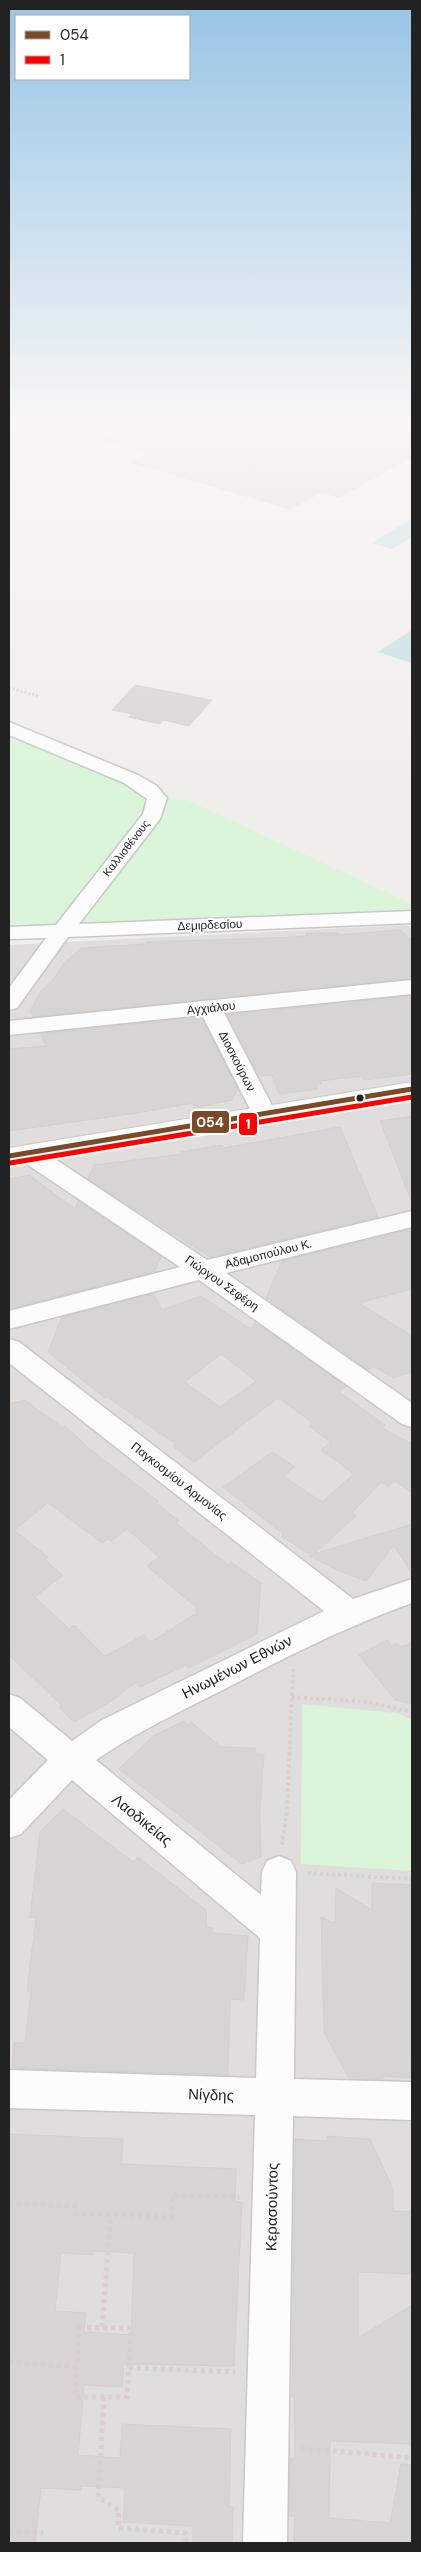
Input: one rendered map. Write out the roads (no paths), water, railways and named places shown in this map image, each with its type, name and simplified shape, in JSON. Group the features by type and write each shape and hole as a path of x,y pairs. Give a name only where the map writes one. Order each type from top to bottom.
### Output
{"street":[{"name":"Καλλισθένους","path":"9,728 131,779 150,790 157,798 153,815 62,931 9,1003"},
{"name":"Δεμιρδεσίου","path":"9,933 412,917"},
{"name":"Αγχιάλου","path":"9,1028 412,986"},
{"name":"Διοσκούρων","path":"210,1008 264,1114"},
{"path":"19,1154 412,1090"},
{"name":"Γιώργου Σεφέρη","path":"19,1154 401,1396 412,1417"},
{"name":"Αδαμοπούλου Κ.","path":"9,1320 412,1219"},
{"name":"Παγκοσμίου Αρμονίας","path":"9,1349 349,1613"},
{"name":"Ηνωμένων Εθνών","path":"9,1823 70,1760 114,1730 294,1638 349,1613 412,1591"},
{"name":"Λαοδικείας","path":"9,1708 278,1931"},
{"name":"Κερασούντος","path":"265,2543 279,1872"},
{"name":"Νίγδης","path":"9,2088 412,2101"}],"water":[{"path":"371,543 402,543 392,549"},
{"path":"412,630 412,663 378,652"}]}
